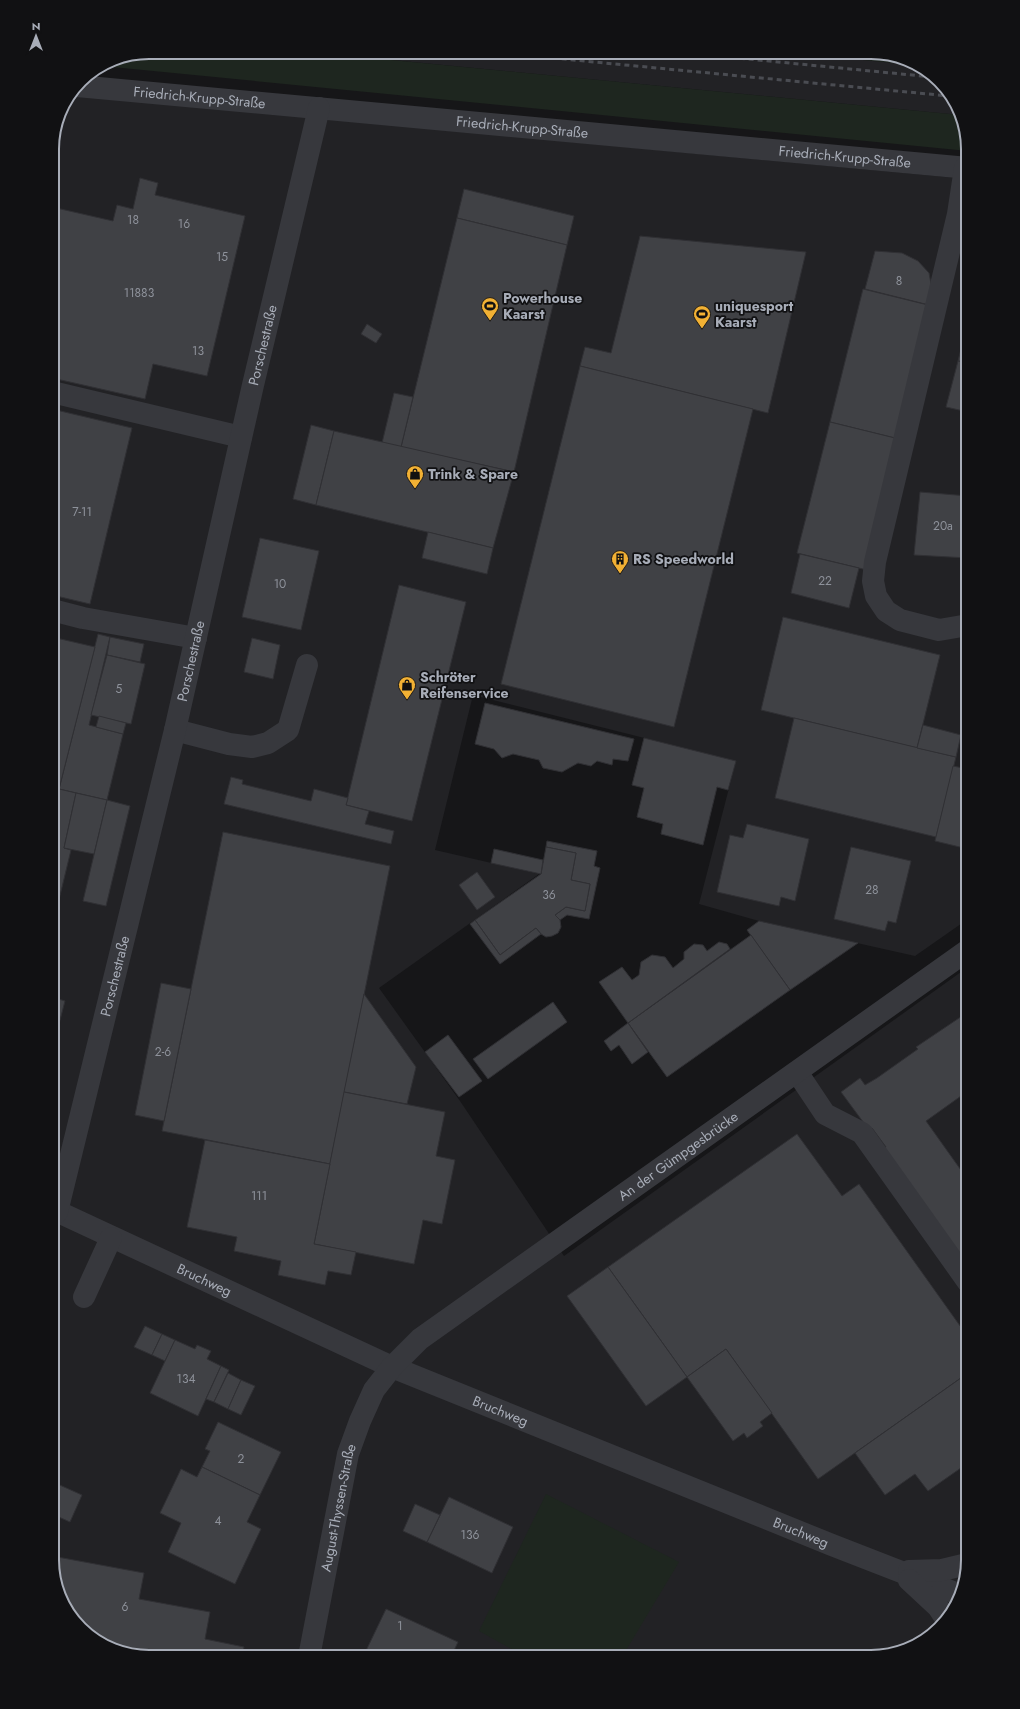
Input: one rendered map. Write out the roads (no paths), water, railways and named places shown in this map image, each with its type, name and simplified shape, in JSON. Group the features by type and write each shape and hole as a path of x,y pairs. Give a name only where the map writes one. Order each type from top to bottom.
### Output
{"street":[{"name":"Friedrich-Krupp-Straße","path":"84,87 961,167"},
{"name":"Porschestraße","path":"59,1195 175,730 319,108"},
{"path":"961,199 875,562 873,581 876,596 886,611 900,620 939,630 961,626"},
{"path":"59,394 242,437"},
{"path":"59,612 83,618 196,638"},
{"path":"175,730 229,744 252,747 268,743 288,730 306,665"},
{"name":"An der Gümpgesbrücke","path":"392,1367 420,1339 961,955"},
{"path":"797,1072 825,1114 862,1132 961,1272"},
{"name":"Bruchweg","path":"59,1213 392,1367 832,1545 955,1593"},
{"path":"84,1297 111,1238"},
{"name":"August-Thyssen-Straße","path":"310,1650 348,1454 360,1421 374,1390 392,1367"},
{"path":"900,1571 942,1570 961,1565"},
{"path":"900,1571 938,1607 943,1614"}],"railway":[{"path":"563,59 943,95"},
{"path":"748,59 924,76"}],"place":[{"name":"Powerhouse Kaarst","path":"490,321"},
{"name":"uniquesport Kaarst","path":"702,329"},
{"name":"Trink & Spare","path":"415,489"},
{"name":"RS Speedworld","path":"620,574"},
{"name":"Schröter Reifenservice","path":"407,700"}]}
